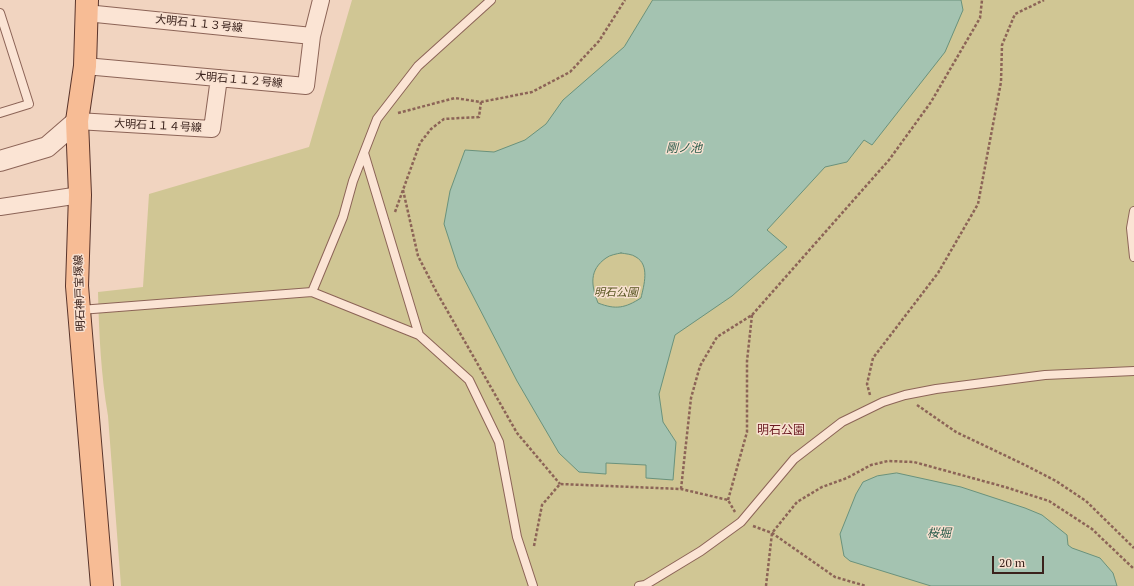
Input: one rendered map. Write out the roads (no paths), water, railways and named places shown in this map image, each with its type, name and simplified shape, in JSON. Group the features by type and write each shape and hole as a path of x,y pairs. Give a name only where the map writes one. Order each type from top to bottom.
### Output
{"main road":[{"name":"明石神戸宝塚線","path":"87,6 85,66 77,121 80,195 78,286 102,586"}],"street":[{"name":"大明石１１２号線","path":"85,66 306,86 312,36 321,0"},
{"name":"大明石１１３号線","path":"87,6 312,36"},
{"name":"大明石１１４号線","path":"77,121 212,129 220,78"},
{"path":"0,161 47,147 77,121"},
{"path":"0,207 80,195"}],"lane":[{"path":"312,292 343,217 353,181 376,119 418,66 491,0"},
{"path":"0,13 29,104 0,113"},
{"path":"364,153 419,334"},
{"path":"1134,211 1131,228 1134,257"},
{"path":"79,310 312,292 419,334 469,380 499,442 517,537 533,586"},
{"path":"639,586 645,585 701,552 741,522 794,460 842,422 883,402 904,395 936,388 1045,375 1134,371"}],"water":[{"name":"剛ノ池","path":"653,0 961,0 963,10 945,52 872,145 864,140 847,162 825,167 767,230 787,247 732,296 675,335 659,394 663,422 676,442 673,480 646,478 646,465 606,463 606,474 579,472 559,453 517,381 458,267 444,224 450,191 465,150 494,152 525,140 546,124 563,100 624,47","holes":["621,253 634,256 643,265 645,276 641,298 625,306 610,307 598,303 593,284 594,273 600,263 608,257"]},
{"name":"桜堀","path":"897,473 961,487 1042,515 1067,535 1068,545 1072,548 1100,558 1113,573 1117,586 931,586 850,561 844,556 840,534 856,494 863,482 877,476"}],"district":[{"name":"明石公園","path":"781,431"}]}
